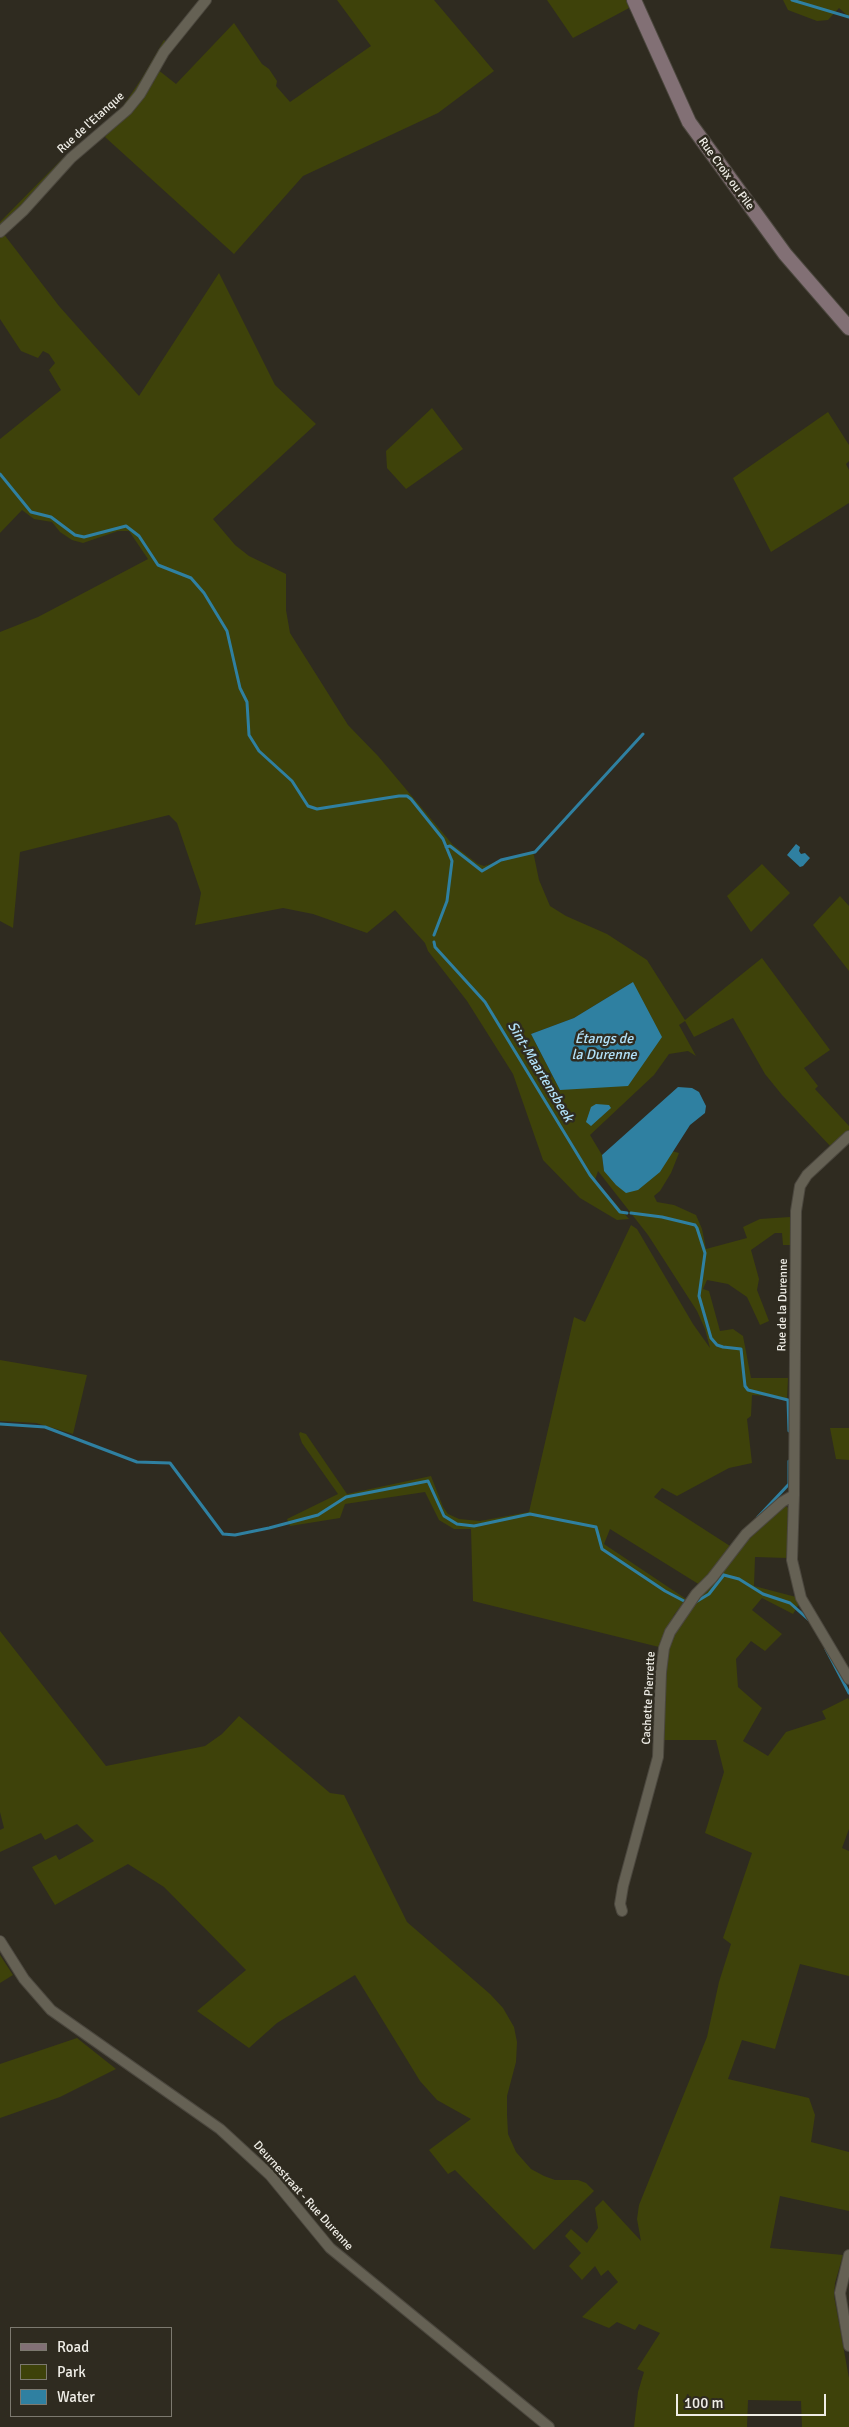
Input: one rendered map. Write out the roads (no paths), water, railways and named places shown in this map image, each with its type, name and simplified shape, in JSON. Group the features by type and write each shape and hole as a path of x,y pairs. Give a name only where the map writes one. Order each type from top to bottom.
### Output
{"street":[{"name":"Rue de l'Etanque","path":"0,232 24,210 71,158 127,110 140,94 164,52 206,0"},
{"name":"Rue Croix ou Pile","path":"634,0 689,122 785,254 849,328"},
{"name":"Rue de la Durenne","path":"849,1136 804,1180 800,1186 796,1211 792,1560 801,1598 849,1679"},
{"name":"Cachette Pierrette","path":"622,1911 620,1906 623,1886 658,1757 661,1672 664,1648 676,1622 696,1594 712,1578 746,1534 794,1494"},
{"name":"Deurnestraat - Rue Durenne","path":"0,1941 24,1979 52,2010 220,2129 270,2175 330,2248 549,2427"},
{"path":"849,2255 840,2293 849,2346"}],"water":[{"path":"796,844 800,847 799,851 801,854 805,853 810,858 800,867 787,855"},
{"name":"Étangs de la Durenne","path":"633,982 662,1037 628,1086 560,1090 531,1034 574,1018"},
{"path":"678,1087 692,1088 699,1092 706,1106 705,1113 690,1125 660,1172 638,1190 626,1193 604,1171 602,1155"},
{"path":"596,1104 609,1105 611,1108 591,1126 586,1122 591,1107"}],"waterway":[{"path":"792,0 849,17"},
{"path":"0,474 31,512 51,517 75,535 84,537 126,526 139,536 158,565 191,578 204,593 227,631 240,688 247,702 249,735 259,751 292,781 308,806 317,809 399,796 407,796 411,799 443,839 452,861 447,901 434,935"},
{"path":"446,847 450,846 482,871 501,860 535,852 643,734"},
{"name":"Sint-Maartensbeek","path":"434,942 435,947 485,1002 590,1175 620,1212 627,1213"},
{"path":"631,1213 662,1217 695,1225 705,1253 699,1296 711,1338 717,1345 741,1349 745,1386 748,1390 788,1400 789,1431"},
{"path":"0,1424 45,1427 137,1462 170,1463 223,1534 235,1535 269,1528 318,1515 346,1497 428,1481 444,1516 457,1524 474,1526 530,1514 596,1527 602,1549 665,1591 684,1601"},
{"path":"758,1517 789,1484 789,1461"},
{"path":"720,1574 739,1579 763,1594 790,1603 809,1620"},
{"path":"694,1603 709,1594 723,1576"},
{"path":"826,1649 849,1693"}]}
